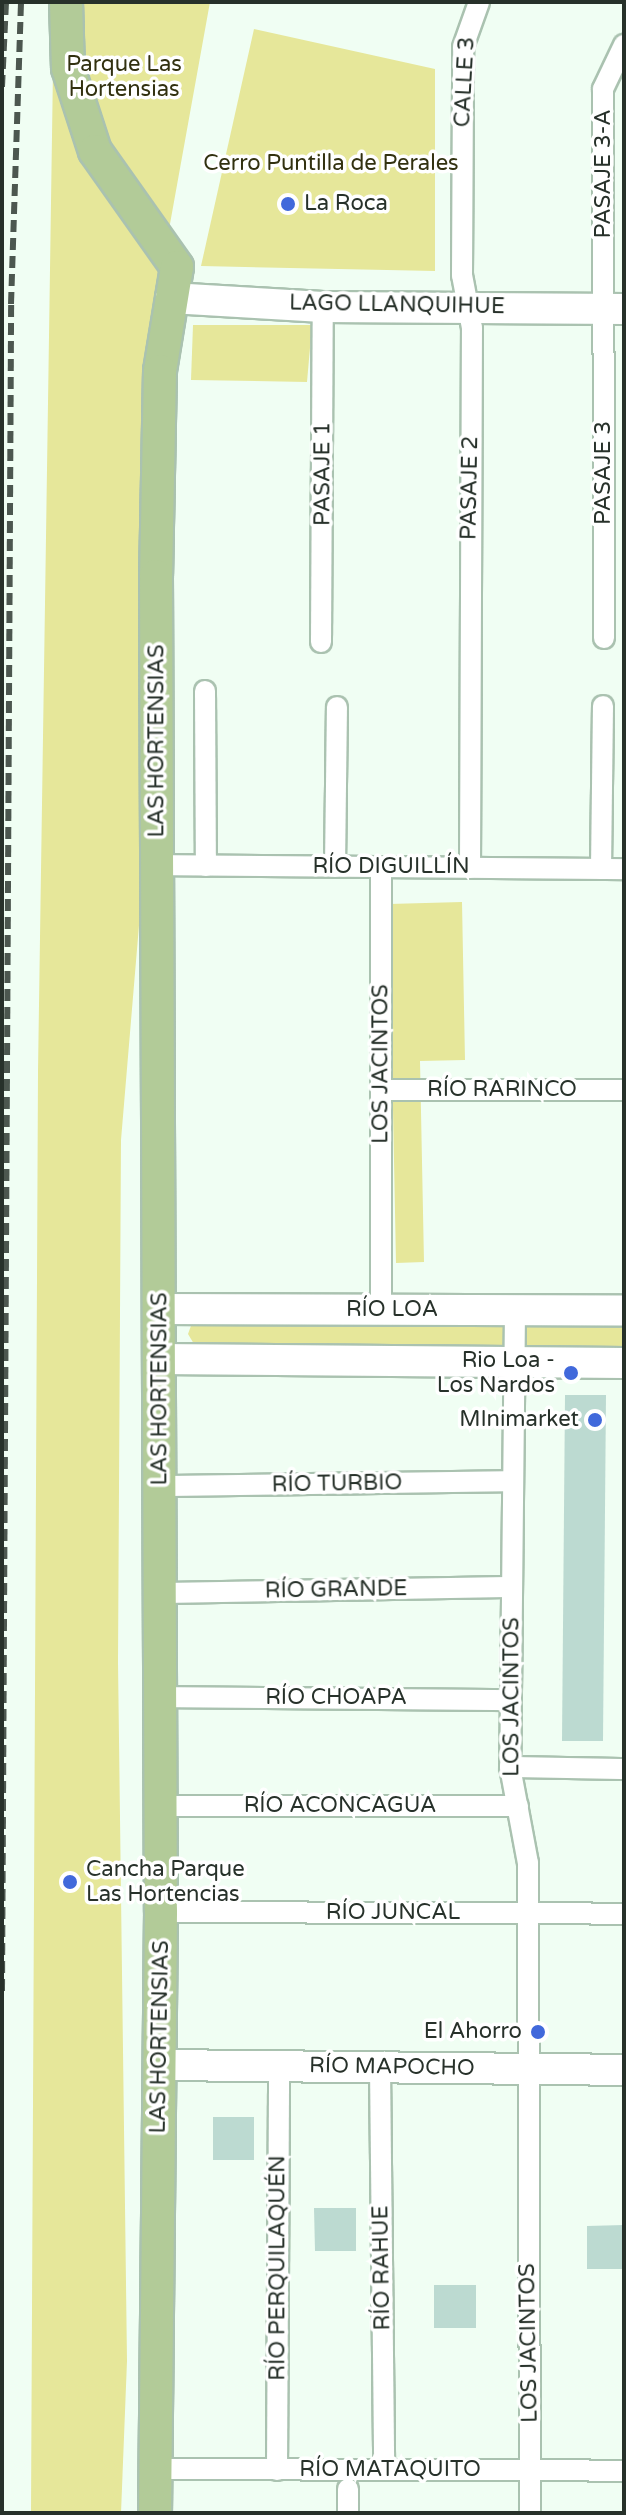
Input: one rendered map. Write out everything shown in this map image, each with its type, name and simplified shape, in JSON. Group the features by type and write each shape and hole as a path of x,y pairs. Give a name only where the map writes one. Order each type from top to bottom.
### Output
{"main road":[{"path":"66,2 68,68 90,137 174,282"},
{"name":"LAS HORTENSIAS","path":"155,2513 161,1912 157,865 159,392 174,282"}],"street":[{"name":"CALLE 3","path":"468,308 462,275 463,47 479,2"},
{"name":"PASAJE 3-A","path":"614,309 603,89 624,45"},
{"name":"LAGO LLANQUIHUE","path":"174,282 323,307 614,309"},
{"name":"PASAJE 1","path":"321,642 323,307"},
{"name":"PASAJE 2","path":"468,308 470,868"},
{"name":"PASAJE 3","path":"604,638 614,309"},
{"path":"205,691 206,866"},
{"path":"601,869 603,706"},
{"path":"335,867 337,707"},
{"name":"RÍO DIGUILLÍN","path":"157,865 624,869"},
{"name":"LOS JACINTOS","path":"381,867 381,1310"},
{"name":"RÍO RARINCO","path":"381,1090 624,1090"},
{"name":"RÍO LOA","path":"160,1309 624,1311"},
{"name":"LOS JACINTOS","path":"515,1311 510,1767 527,1842 530,2513"},
{"path":"160,1359 624,1363"},
{"name":"RÍO TURBIO","path":"161,1486 513,1481"},
{"name":"RÍO GRANDE","path":"160,1593 512,1587"},
{"name":"RÍO CHOAPA","path":"161,1697 511,1700"},
{"path":"510,1767 624,1769"},
{"name":"RÍO ACONCAGUA","path":"161,1806 518,1806"},
{"name":"RÍO JUNCAL","path":"161,1912 624,1914"},
{"name":"RÍO MAPOCHO","path":"159,2065 624,2070"},
{"name":"RÍO PERQUILAQUÉN","path":"277,2470 279,2066"},
{"name":"RÍO RAHUE","path":"380,2067 384,2470"},
{"name":"RÍO MATAQUITO","path":"155,2469 624,2471"},
{"path":"348,2489 348,2513"}],"green space":[{"name":"Parque Las Hortensias","path":"54,2 210,2 146,357 144,866 121,1140 118,1662 127,2361 121,2513 31,2513 38,1071"},
{"name":"Cerro Puntilla de Perales","path":"254,29 435,69 435,271 201,266"},
{"path":"193,325 312,325 307,382 191,380"},
{"path":"462,902 465,1060 420,1061 424,1262 396,1263 389,904"},
{"path":"624,1322 624,1350 194,1344 188,1334 192,1323"}],"building":[{"path":"565,1395 606,1395 603,1741 562,1741"},
{"path":"213,2117 254,2117 254,2160 213,2160"},
{"path":"314,2208 356,2208 356,2251 315,2251"},
{"path":"624,2225 624,2269 587,2269 587,2226"},
{"path":"434,2285 476,2285 476,2328 434,2328"}],"railway":[{"path":"2,87 6,2"},
{"path":"2,1991 11,304 21,2"}],"place":[{"name":"La Roca","path":"288,204"},
{"name":"Rio Loa - Los Nardos","path":"571,1373"},
{"name":"MInimarket","path":"595,1420"},
{"name":"Cancha Parque Las Hortencias","path":"70,1882"},
{"name":"El Ahorro","path":"538,2032"}]}
